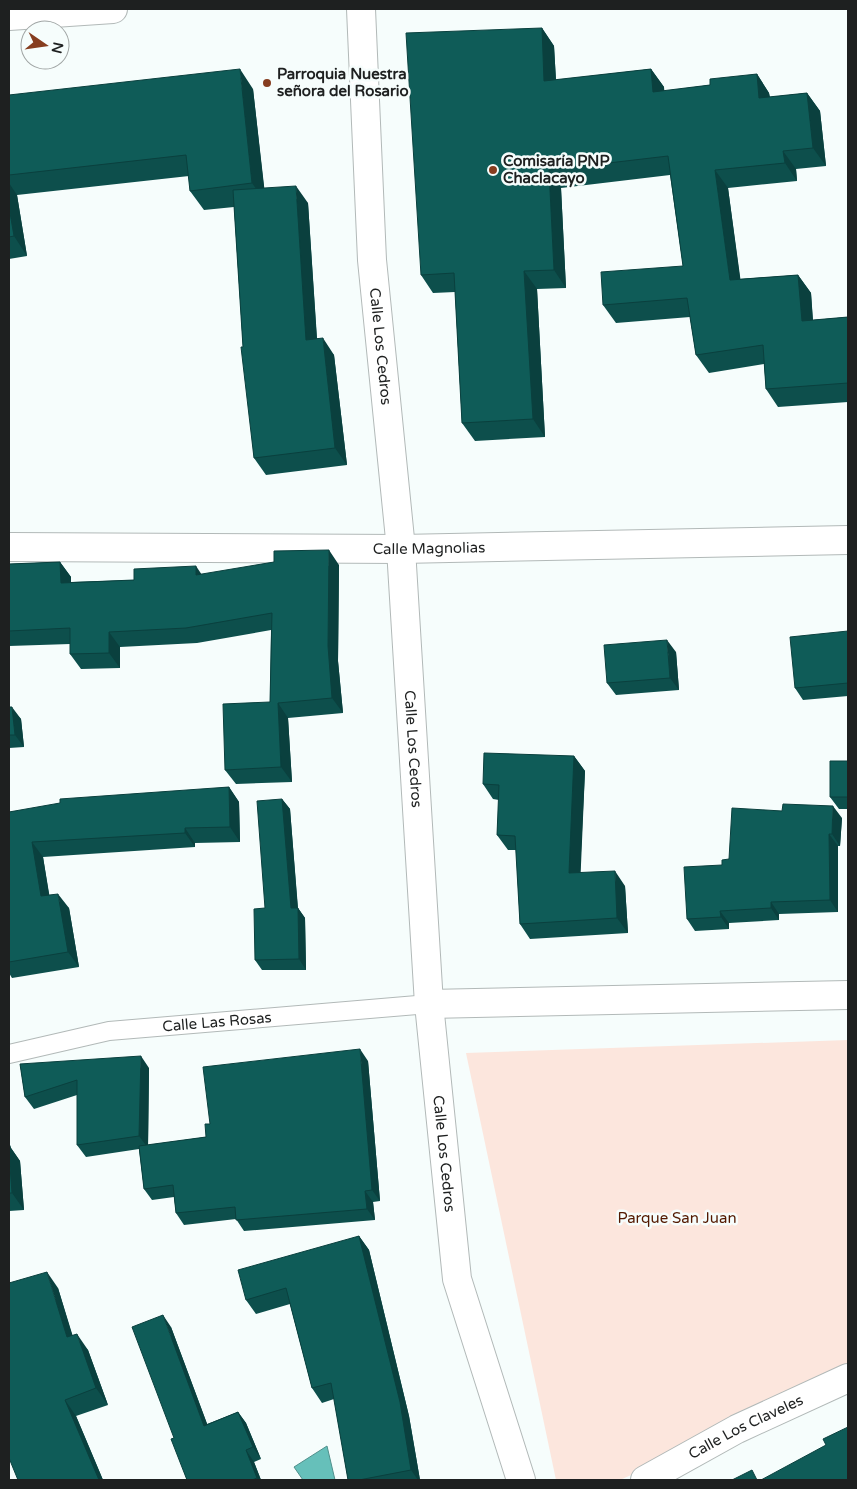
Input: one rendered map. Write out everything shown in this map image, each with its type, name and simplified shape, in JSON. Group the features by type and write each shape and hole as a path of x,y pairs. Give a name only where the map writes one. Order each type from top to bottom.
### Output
{"street":[{"path":"9,16 113,9"},
{"name":"Calle Los Cedros","path":"361,9 372,260 401,549 429,1004 457,1279 521,1480"},
{"name":"Calle Magnolias","path":"9,547 401,549 848,540"},
{"path":"429,1004 848,995"},
{"name":"Calle Los Claveles","path":"646,1480 737,1429 848,1378"}],"lane":[{"name":"Calle Las Rosas","path":"9,1054 109,1031 429,1004"}],"green space":[{"name":"Parque San Juan","path":"848,1040 848,1378 620,1480 556,1480 466,1053"}],"water":[{"path":"327,1446 335,1480 303,1480 294,1467"}],"building":[{"path":"542,28 544,81 651,69 653,92 710,85 710,79 757,74 759,98 807,93 813,148 783,151 785,163 715,170 730,280 798,275 802,321 848,317 848,383 766,389 763,345 696,355 687,298 603,305 601,272 683,266 668,156 549,170 554,270 524,271 533,419 462,423 454,273 421,275 406,33"},
{"path":"240,69 252,183 190,191 186,155 9,175 9,95"},
{"path":"296,186 306,340 323,338 335,448 254,458 241,347 243,347 233,190"},
{"path":"9,207 14,236 9,237"},
{"path":"329,550 328,646 332,698 278,703 281,767 225,770 223,704 270,702 272,613 186,628 109,632 109,653 70,654 70,628 9,631 9,564 60,562 61,583 134,580 134,569 196,566 196,575 274,562 274,551"},
{"path":"848,631 848,683 795,688 790,637"},
{"path":"667,640 670,678 607,683 604,645"},
{"path":"9,707 12,707 15,735 9,735"},
{"path":"484,753 574,756 569,873 615,871 617,918 520,924 515,836 497,835 499,785 483,784"},
{"path":"830,761 848,761 848,797 830,797"},
{"path":"229,787 230,827 185,828 185,833 32,842 41,896 58,894 68,952 9,962 9,812 60,803 60,799"},
{"path":"282,799 291,908 298,908 299,959 255,960 254,909 265,908 257,801"},
{"path":"783,804 833,806 832,834 829,834 830,900 771,902 771,908 720,911 721,917 687,919 684,867 722,865 722,860 729,859 732,808 782,811"},
{"path":"360,1049 372,1190 365,1191 367,1209 236,1220 235,1207 176,1213 173,1185 144,1189 139,1146 206,1137 205,1124 210,1124 203,1067"},
{"path":"141,1056 139,1136 77,1145 77,1080 25,1097 20,1064"},
{"path":"9,1153 12,1193 9,1193"},
{"path":"359,1236 400,1402 411,1470 359,1480 348,1480 331,1383 312,1388 286,1288 246,1300 238,1270"},
{"path":"47,1272 67,1337 77,1334 96,1388 65,1400 99,1480 18,1480 9,1458 9,1283"},
{"path":"163,1315 204,1426 238,1412 253,1447 246,1450 257,1478 252,1480 187,1480 171,1439 174,1438 132,1327"},
{"path":"848,1427 848,1480 761,1480 826,1445 823,1439"},
{"path":"752,1470 757,1480 732,1480"}],"place":[{"name":"Parroquia Nuestra señora del Rosario","path":"267,83"},
{"name":"Comisaría PNP Chaclacayo","path":"493,170"}]}
